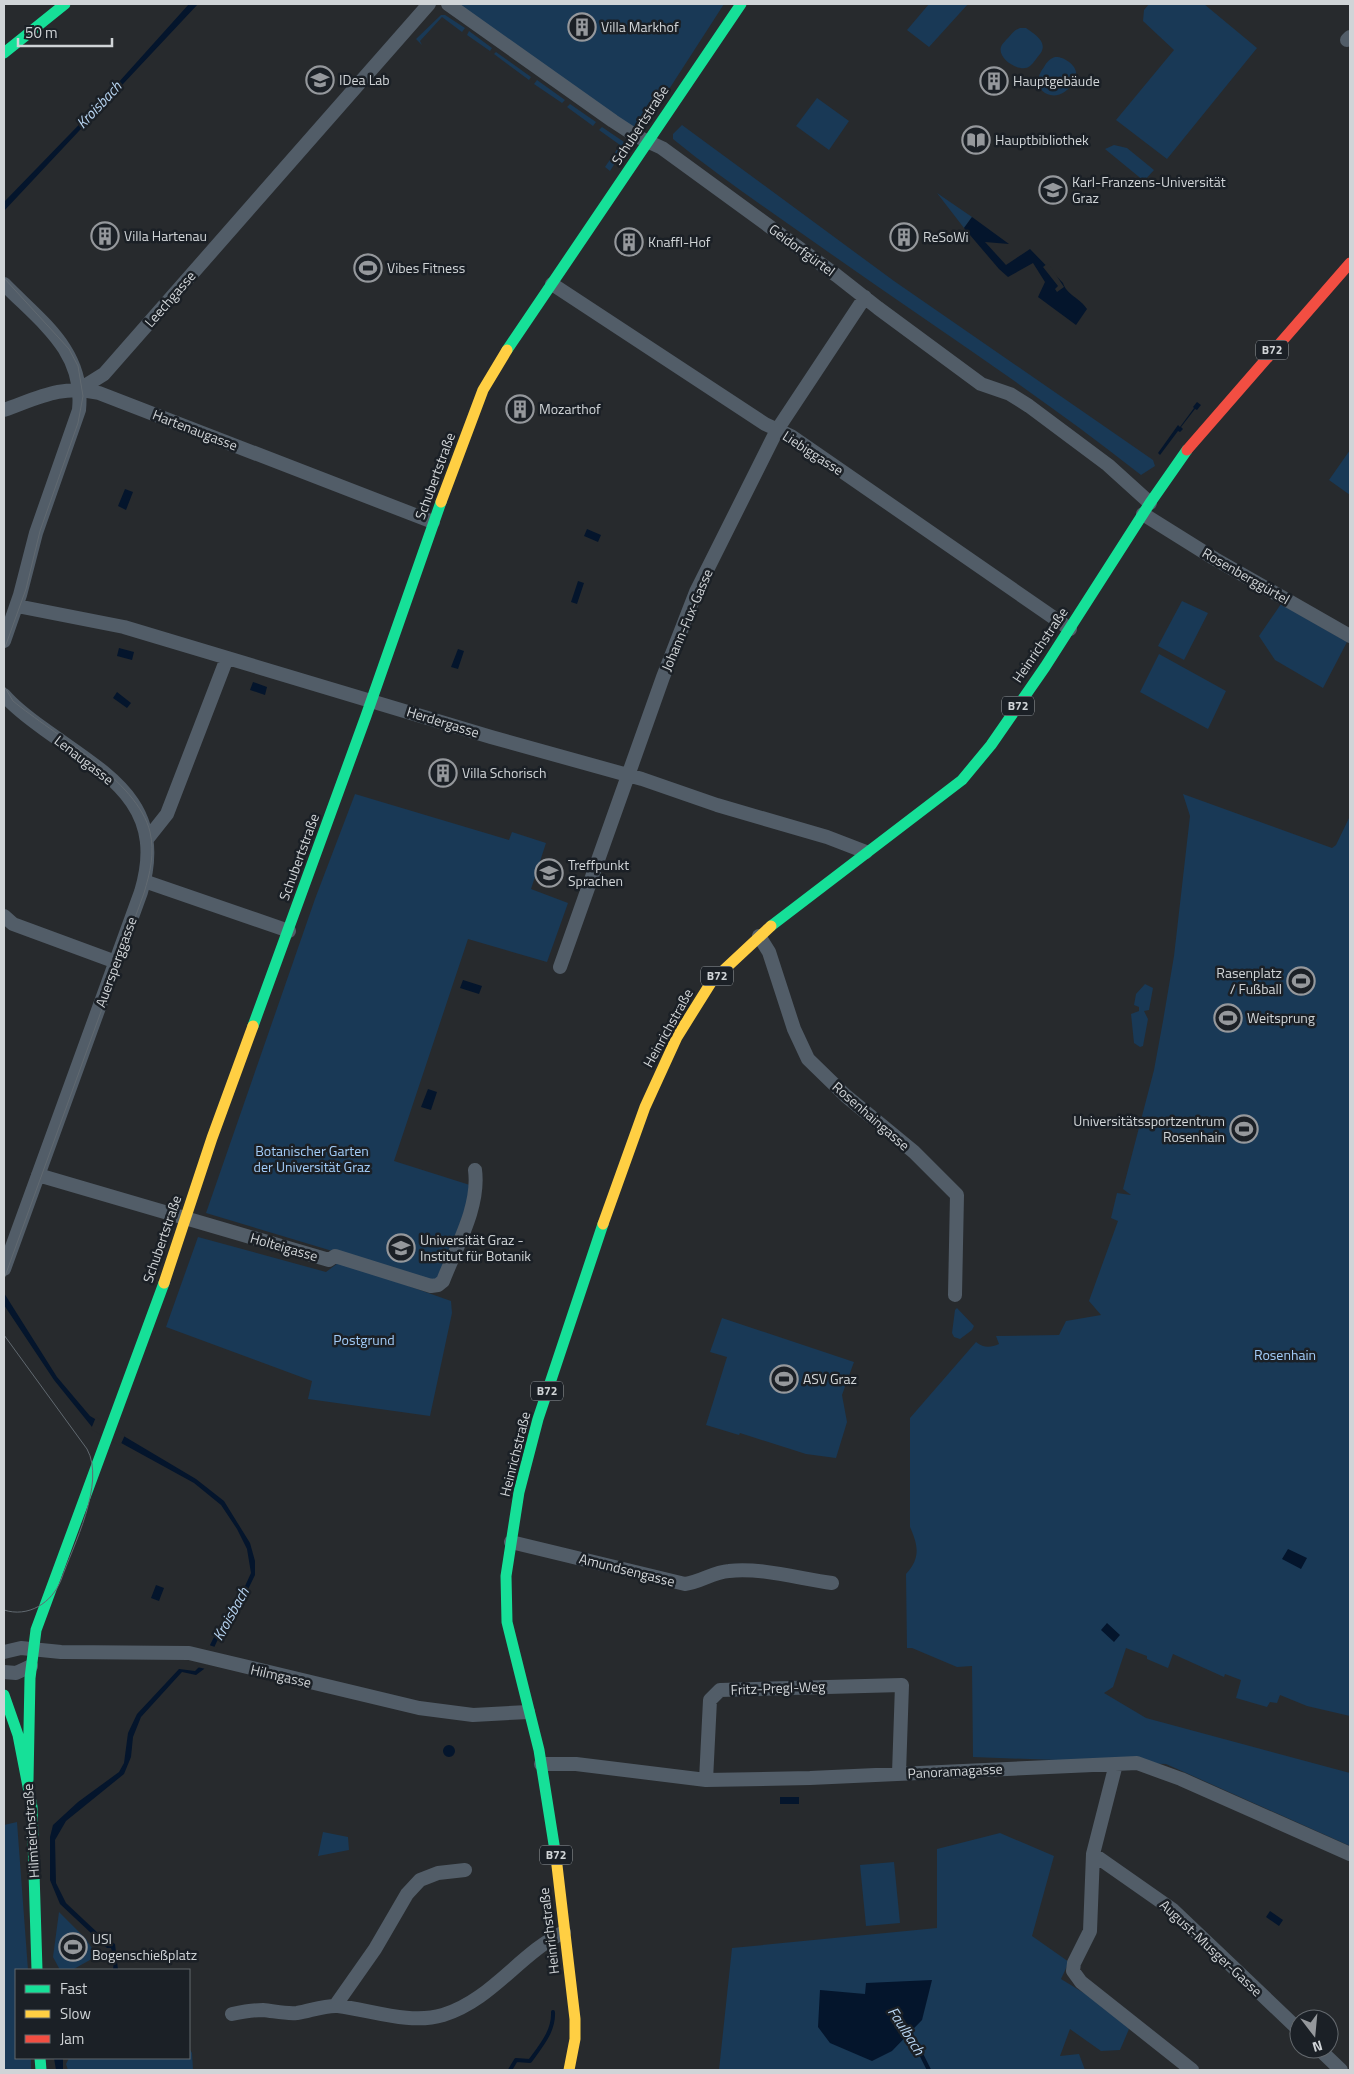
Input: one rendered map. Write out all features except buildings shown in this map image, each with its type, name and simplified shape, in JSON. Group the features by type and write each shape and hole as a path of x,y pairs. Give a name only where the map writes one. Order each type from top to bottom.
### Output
{"main road":[{"path":"4,52 65,4"},
{"name":"Schubertstraße","path":"28,1780 31,1666 36,1630 104,1450 186,1220 212,1138 372,700 433,522 483,390 493,371 741,4"},
{"name":"Heinrichstraße","path":"569,2070 575,2039 573,2000 554,1839 541,1764 507,1622 506,1584 520,1492 538,1419 600,1230 645,1107 677,1037 712,981 759,936 793,907 962,780 991,744 1070,629 1146,508 1188,448 1350,263"},
{"name":"Hilmteichstraße","path":"4,1695 18,1735 28,1780 33,1832 36,1969"}],"street":[{"name":"Leechgasse","path":"80,389 104,374 429,4"},
{"name":"Geidorfgürtel","path":"448,4 636,136 648,140 686,165 981,384 1010,394 1029,406 1108,465 1146,508"},
{"path":"4,284 70,355 80,389 79,410 36,533 17,606 4,641"},
{"name":"Liebiggasse","path":"552,284 776,430 799,442 1070,629"},
{"name":"Johann-Fux-Gasse","path":"560,967 663,677 696,592 776,430 865,298"},
{"path":"4,410 56,392 80,389"},
{"name":"Hartenaugasse","path":"80,389 99,393 433,522"},
{"name":"Rosenberggürtel","path":"1146,508 1215,559 1350,636"},
{"name":"Herdergasse","path":"17,606 118,626 629,776 827,837 866,852"},
{"path":"148,838 167,814 227,658"},
{"name":"Lenaugasse","path":"4,694 25,715 107,776 121,789 139,812 148,838"},
{"name":"Auersperggasse","path":"4,1269 144,881 148,858 148,838"},
{"path":"144,881 289,931"},
{"path":"4,916 13,924 116,962"},
{"name":"Rosenhaingasse","path":"759,936 769,952 794,1029 808,1059 846,1096 914,1152 957,1195 955,1295"},
{"name":"Holteigasse","path":"38,1175 186,1220 329,1260 334,1256 431,1286 438,1285 443,1281 472,1208 477,1182 475,1170"},
{"name":"Amundsengasse","path":"511,1542 685,1584 698,1582 717,1573 730,1570 751,1571 832,1583"},
{"path":"4,1652 21,1648 33,1650"},
{"name":"Hilmgasse","path":"33,1650 189,1653 219,1662 419,1708 454,1714 528,1712"},
{"path":"4,1672 16,1673 31,1666"},
{"name":"Fritz-Pregl-Weg","path":"706,1780 710,1700 720,1690 902,1685 899,1773"},
{"name":"Panoramagasse","path":"541,1764 576,1764 706,1780 1137,1763 1158,1770 1350,1854"},
{"path":"1116,1764 1093,1854 1090,1931 1074,1963 1073,1971 1081,1982 1192,2070"},
{"name":"August-Musger-Gasse","path":"1093,1854 1167,1904 1289,2020"},
{"path":"335,2006 375,1949 391,1920 413,1887 420,1880 438,1873 465,1870"},
{"path":"232,2014 254,2010 296,2013 335,2006 415,2018 441,2016 462,2008 483,1994 523,1962 545,1941 564,1932"},
{"path":"1329,2059 1341,2070"}],"green space":[{"path":"448,4 724,4 644,128 636,136"},
{"path":"929,4 968,4 929,47 907,30"},
{"path":"1149,4 1204,4 1257,48 1167,159 1116,120 1174,50 1143,21 1144,10"},
{"path":"441,15 445,15 465,28 462,32 442,17 420,41 422,45 416,39"},
{"path":"1020,28 1026,28 1033,33 1042,42 1043,46 1040,54 1026,68 1016,67 1011,64 1001,52 1004,42"},
{"path":"469,31 492,48 490,51 467,35"},
{"path":"496,52 531,77 529,80 494,54"},
{"path":"1055,57 1063,58 1071,63 1076,70 1076,75 1069,88 1061,94 1054,95 1047,94 1041,90 1038,84 1039,76 1045,65"},
{"path":"537,80 565,100 562,103 534,84"},
{"path":"817,98 849,121 829,150 796,126"},
{"path":"570,104 596,122 593,126 567,107"},
{"path":"682,125 894,281 1153,460 1155,466 1141,475 1061,414 742,192 673,139 673,134"},
{"path":"602,127 627,144 610,171 605,167 620,145 599,130"},
{"path":"1114,145 1127,148 1154,170 1144,181 1105,149"},
{"path":"937,193 972,217 964,228"},
{"path":"1350,450 1350,495 1329,480"},
{"path":"1182,601 1208,613 1184,660 1158,646"},
{"path":"1281,604 1347,642 1323,688 1275,660 1259,636"},
{"path":"1159,654 1226,691 1208,729 1140,692"},
{"name":"Botanischer Garten der Universität Graz","path":"355,794 509,840 512,832 546,843 531,889 568,903 547,962 468,939 394,1161 473,1186 439,1283 206,1213 315,899"},
{"name":"Rosenhain","path":"1183,794 1332,848 1336,845 1350,816 1350,1716 1307,1706 1280,1695 1277,1703 1270,1702 1267,1707 1236,1698 1241,1680 1225,1674 1224,1677 1173,1654 1168,1668 1147,1659 1147,1656 1126,1648 1113,1687 1104,1693 1146,1718 1350,1773 1350,1846 1166,1764 973,1757 972,1666 957,1667 912,1648 907,1648 906,1574 914,1562 917,1551 910,1527 910,1418 976,1342 990,1347 999,1344 996,1336 1059,1335 1066,1321 1101,1315 1089,1301 1118,1221 1111,1218 1117,1193 1131,1195 1123,1189 1154,1070 1174,956 1190,816"},
{"path":"1145,984 1153,988 1149,1010 1144,1011 1148,1019 1143,1046 1140,1047 1134,1043 1131,1014 1139,1011 1139,1007 1134,1005 1136,994"},
{"name":"Postgrund","path":"198,1237 326,1272 338,1263 451,1301 452,1313 430,1416 308,1399 312,1381 166,1327"},
{"path":"957,1308 974,1326 972,1330 960,1339 954,1337 952,1333 955,1310"},
{"name":"ASV Graz","path":"722,1318 854,1362 842,1395 847,1422 836,1458 806,1454 740,1433 739,1435 706,1425 727,1357 710,1352"},
{"path":"17,1822 28,1969 15,1969 15,2059 31,2059 31,2070 4,2070 4,1825"},
{"path":"323,1832 348,1837 349,1850 318,1856"},
{"path":"1000,1833 1054,1856 1032,1936 1069,1962 1061,1979 1102,2004 1129,2029 1120,2050 1101,2051 1070,2029 1060,2056 1079,2054 1085,2070 719,2070 732,1948 937,1928 937,1849"},
{"path":"894,1862 900,1923 866,1926 860,1865"},
{"name":"USI Bogenschießplatz","path":"59,1912 86,1939 97,1956 74,1969 59,1969 53,1957"},
{"path":"190,2050 193,2070 68,2070 66,2064 68,2059 190,2059"}],"water":[{"name":"Kroisbach","path":"189,4 198,4 4,211 4,202 100,103"},
{"path":"972,217 1009,244 985,242 1006,265 1030,249 1063,283 1067,290 1087,309 1076,325 1038,297 1045,282 1033,263 1008,277 999,269 964,228"},
{"path":"1197,402 1201,405 1197,410 1195,409 1181,427 1183,429 1180,432 1178,431 1160,455 1158,453 1178,425 1180,427"},
{"path":"125,489 133,492 126,510 118,506"},
{"path":"587,529 601,535 598,542 584,536"},
{"path":"578,581 584,583 577,604 571,602"},
{"path":"119,648 134,652 132,660 117,656"},
{"path":"458,649 464,651 458,669 451,667"},
{"path":"253,682 267,687 265,695 250,690"},
{"path":"117,692 131,703 127,708 113,698"},
{"path":"463,980 482,986 479,994 460,988"},
{"path":"428,1089 437,1092 431,1110 421,1107"},
{"name":"Kroisbach","path":"4,1293 57,1377 90,1416 196,1479 224,1501 250,1543 255,1561 255,1575 230,1626 219,1637 204,1669 196,1675 182,1672 141,1717 133,1737 131,1757 124,1774 66,1821 55,1840 56,1883 66,1903 100,1935 115,1944 118,1969 113,1969 114,1959 111,1948 107,1948 60,1904 50,1880 50,1837 53,1825 78,1802 119,1772 124,1763 128,1733 137,1714 179,1669 195,1671 199,1667 215,1635 230,1619 251,1573 247,1549 237,1529 221,1505 194,1483 92,1427 54,1380 4,1305"},
{"path":"1288,1549 1307,1558 1301,1569 1282,1559"},
{"path":"156,1585 164,1588 159,1601 151,1598"},
{"path":"1107,1623 1120,1635 1114,1642 1101,1630"},
{"path":"447,1745 451,1745 455,1751 451,1757 447,1757 443,1753 443,1749"},
{"path":"780,1797 799,1797 799,1804 780,1804"},
{"path":"1270,1911 1283,1920 1279,1926 1266,1917"},
{"path":"932,1980 922,2020 892,2051 872,2061 830,2043 818,2027 820,1990 865,1994 866,1983"},
{"path":"54,2059 63,2059 63,2070 56,2070"}],"pier":[{"path":"1048,263 1064,287 1057,292 1055,289 1058,286 1043,267"},
{"path":"96,1417 125,1435 120,1446 91,1429"},
{"path":"209,1645 218,1648 206,1669 197,1667"}],"waterway":[{"name":"Faulbach","path":"510,2070 516,2060 530,2061 549,2032 553,2012"},
{"name":"Faulbach","path":"908,2028 929,2070"}],"tram line":[{"path":"4,278 69,349 78,366 83,396 78,423 40,531 26,589 4,650"},
{"path":"4,686 13,701 92,760 129,795 142,813 150,832 152,848 150,870 144,893 4,1279"},
{"path":"4,1335 87,1449 92,1463 93,1479 80,1533 61,1580 52,1596 38,1607 30,1610 22,1612 4,1610"}],"traffic: fast":[{"path":"4,53 65,4"},
{"path":"507,350 741,4"},
{"path":"771,926 962,780 991,745 1045,667 1150,503 1187,450"},
{"path":"253,1026 366,716 441,502"},
{"path":"556,1857 539,1750 507,1622 506,1576 519,1492 538,1419 603,1224"},
{"path":"28,1780 30,1678 36,1630 164,1283"},
{"path":"4,1695 18,1735 32,1807 37,1969"},
{"path":"40,2059 41,2070"}],"traffic: slow":[{"path":"441,502 483,390 507,350"},
{"path":"603,1224 645,1107 677,1037 712,981 771,926"},
{"path":"164,1283 212,1138 253,1026"},
{"path":"556,1857 575,2019 575,2039 569,2070"}],"traffic: jam":[{"path":"1187,450 1350,263"}],"place":[{"name":"Villa Markhof","path":"582,27"},
{"name":"IDea Lab","path":"320,80"},
{"name":"Hauptgebäude","path":"994,81"},
{"name":"Hauptbibliothek","path":"976,140"},
{"name":"Karl-Franzens-Universität Graz","path":"1053,190"},
{"name":"Villa Hartenau","path":"105,236"},
{"name":"ReSoWi","path":"904,237"},
{"name":"Knaffl-Hof","path":"629,242"},
{"name":"Vibes Fitness","path":"368,268"},
{"name":"Mozarthof","path":"520,409"},
{"name":"Villa Schorisch","path":"443,773"},
{"name":"Treffpunkt Sprachen","path":"549,873"},
{"name":"Rasenplatz / Fußball","path":"1301,981"},
{"name":"Weitsprung","path":"1228,1018"},
{"name":"Universitätssportzentrum Rosenhain","path":"1244,1129"},
{"name":"Universität Graz - Institut für Botanik","path":"401,1248"},
{"name":"ASV Graz","path":"784,1379"},
{"name":"USI Bogenschießplatz","path":"73,1947"}]}
